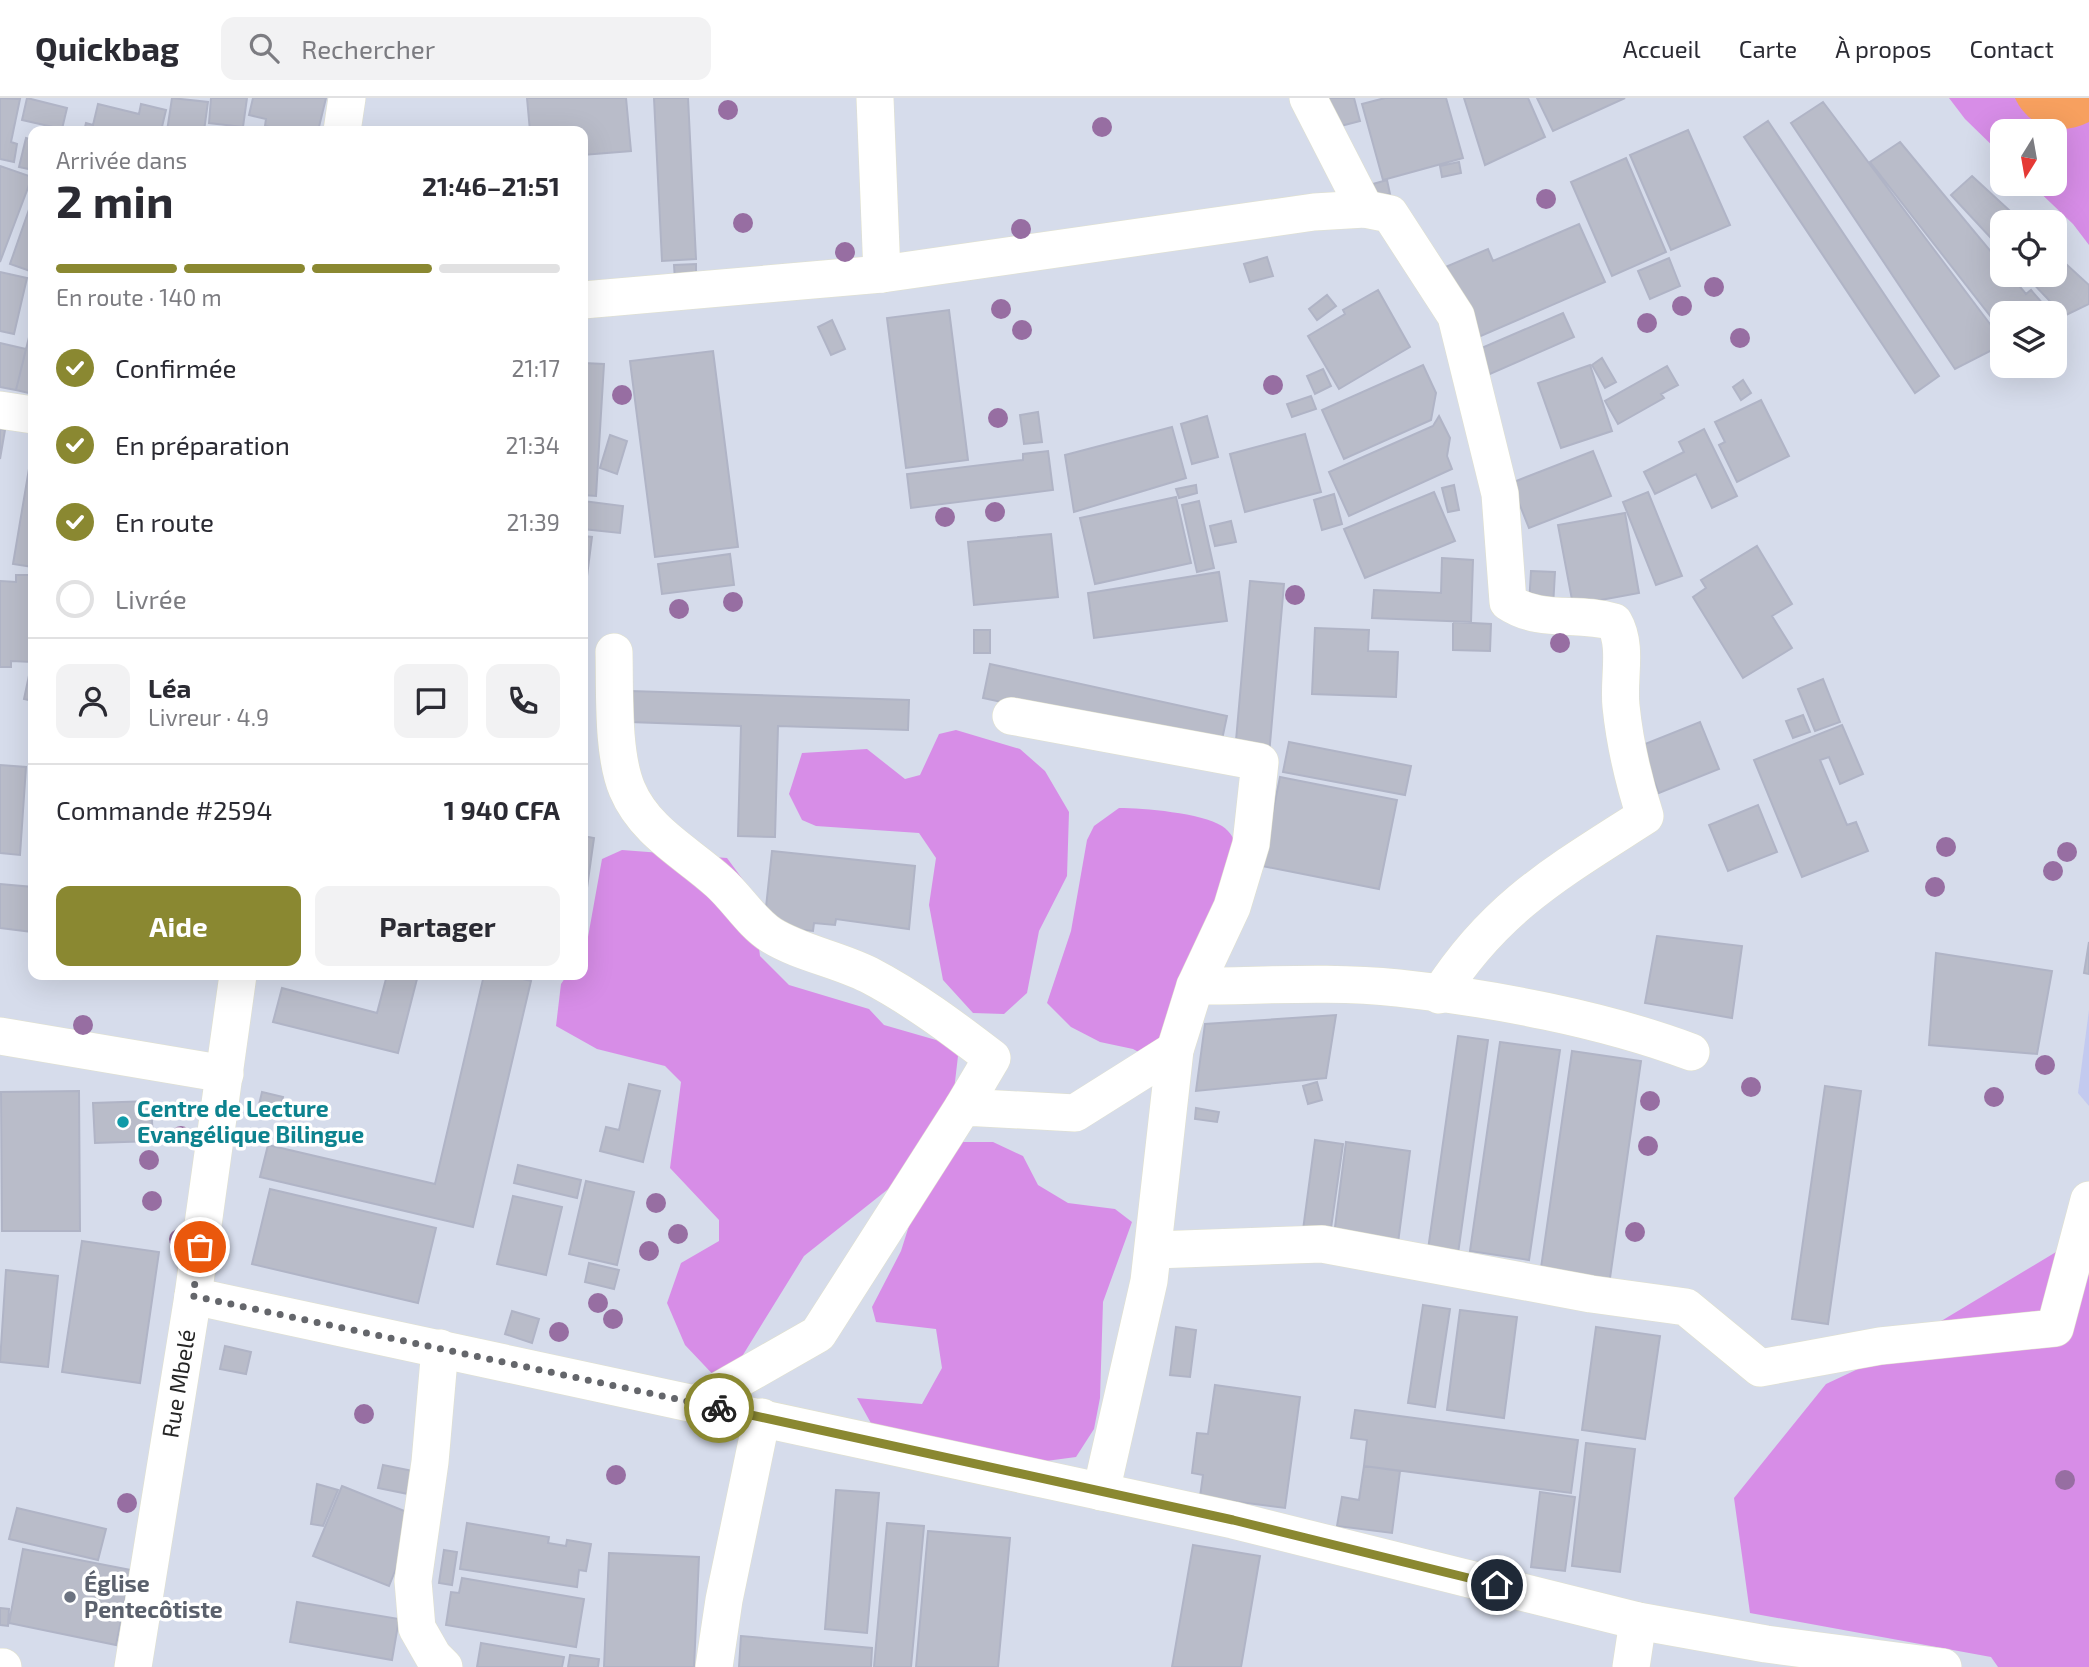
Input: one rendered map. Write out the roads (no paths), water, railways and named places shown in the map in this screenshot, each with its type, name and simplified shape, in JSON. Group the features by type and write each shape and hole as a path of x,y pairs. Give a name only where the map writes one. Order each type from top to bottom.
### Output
{"street":[{"path":"343,126 347,98"},
{"path":"875,98 882,274"},
{"path":"1308,98 1365,209"},
{"path":"588,300 882,274 1314,212 1365,209 1390,214 1455,316 1500,494 1508,602 1524,612 1555,618 1596,616 1614,622 1622,635 1620,703 1628,766 1645,816 1533,889 1494,923 1460,962 1439,995"},
{"path":"0,410 28,414"},
{"path":"614,652 615,719 625,785 636,810 653,829 718,880 767,933 786,944 868,975 918,1003 992,1058 818,1334 697,1403"},
{"path":"1011,716 1259,762 1251,844 1232,907 1195,986 1174,1050 1154,1251 1101,1492"},
{"name":"Rue Mbelé","path":"133,1667 193,1296 237,980"},
{"path":"1195,986 1328,985 1398,988 1535,1011 1654,1038 1691,1052"},
{"path":"0,1036 225,1074"},
{"path":"963,1107 1075,1113 1174,1050"},
{"path":"1154,1251 1322,1244 1591,1294 1686,1307 1760,1368 1880,1346 2055,1328 2089,1200"},
{"path":"193,1296 697,1403 1308,1538 1638,1621 1766,1644 1943,1667"},
{"path":"440,1348 430,1462 412,1581 416,1628 433,1656 444,1667"},
{"path":"714,1667 724,1600 762,1418"},
{"path":"1630,1667 1638,1621"}],"place":[{"name":"Centre de Lecture Evangélique Bilingue","path":"123,1122"},
{"name":"Église Pentecôtiste","path":"70,1597"}]}
